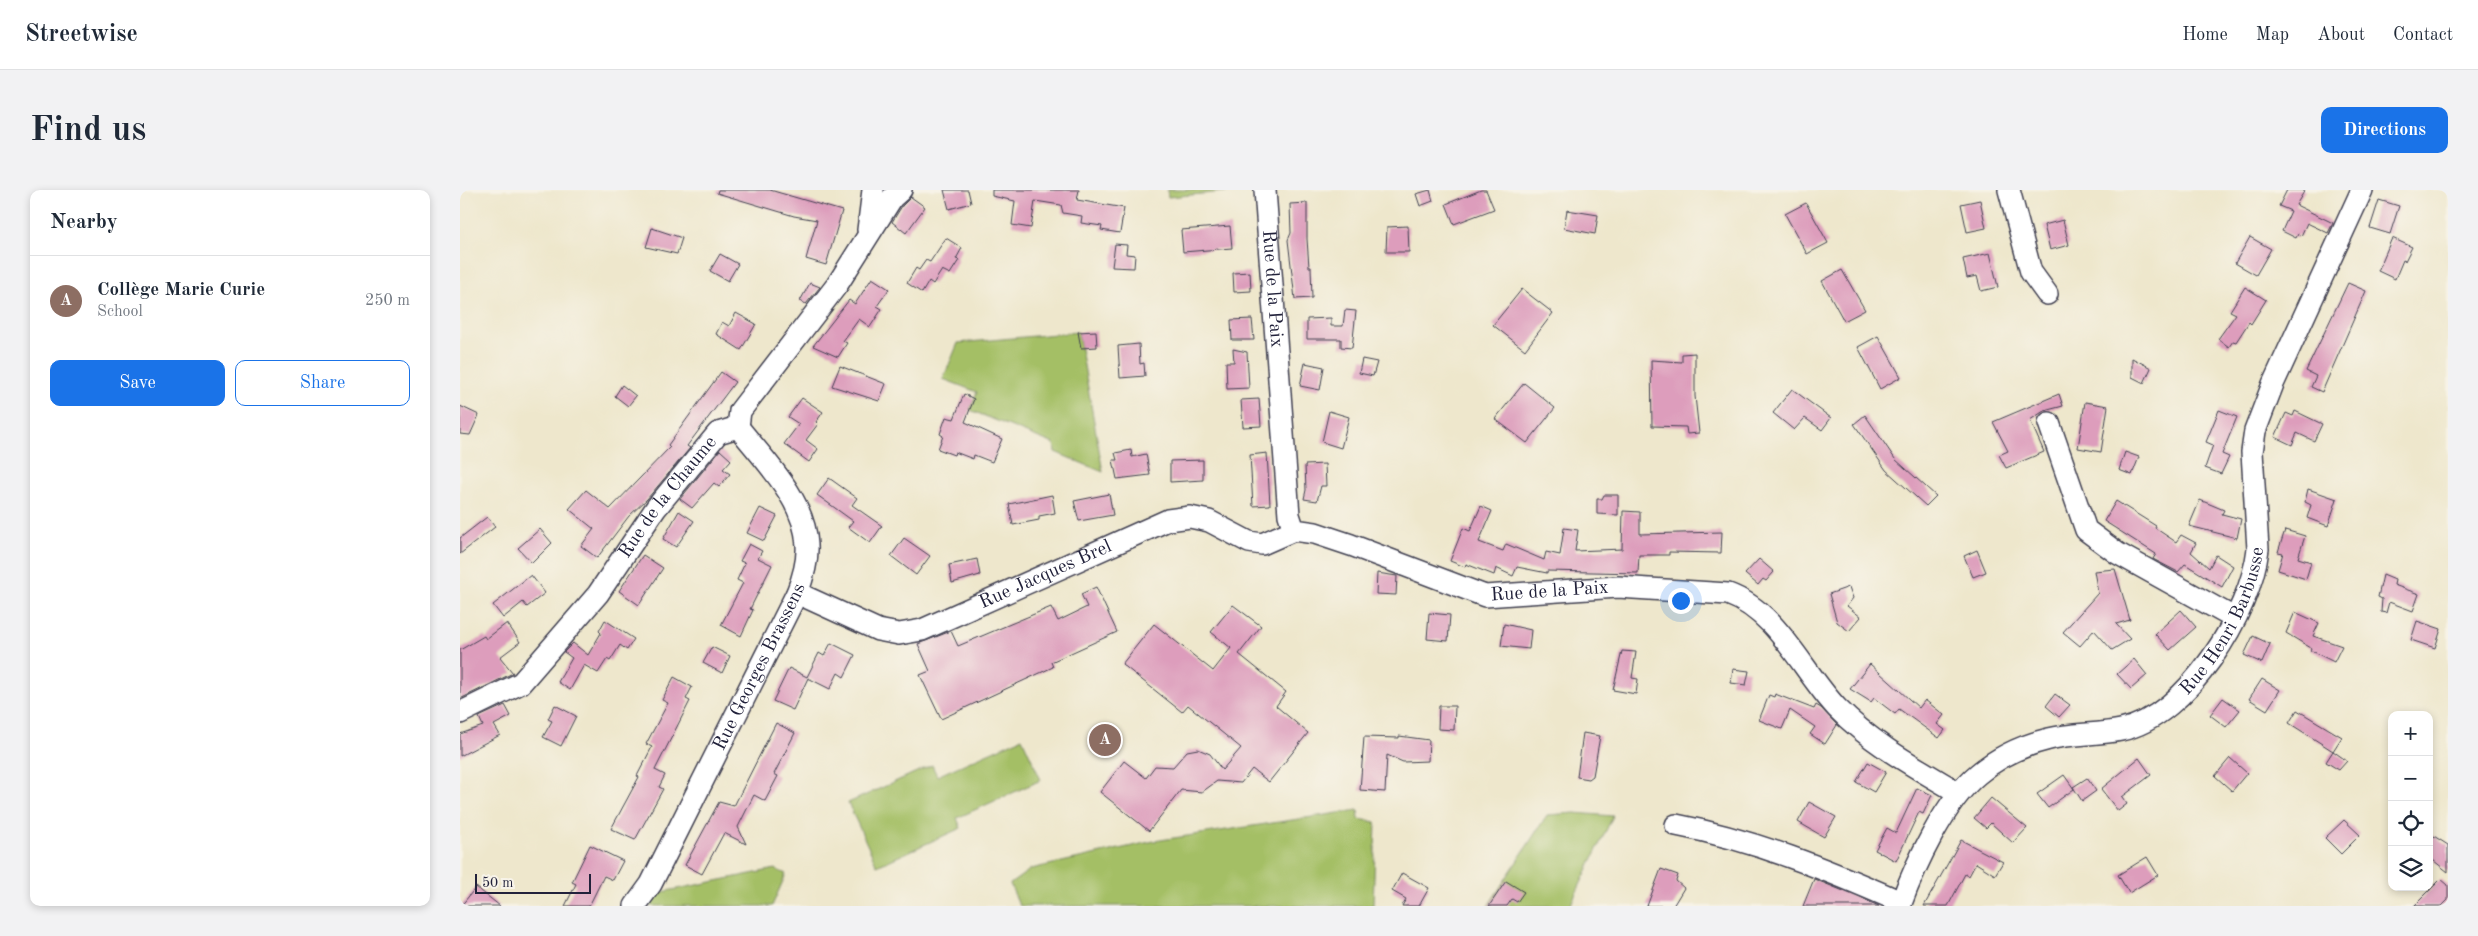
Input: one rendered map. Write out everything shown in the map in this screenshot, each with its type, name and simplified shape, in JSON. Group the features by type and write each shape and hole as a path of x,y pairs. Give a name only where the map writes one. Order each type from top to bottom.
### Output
{"street":[{"name":"Rue de la Chaume","path":"868,236 872,190"},
{"name":"Rue de la Chaume","path":"460,713 521,683 598,594 656,508 718,433 738,427 740,410 838,285 892,198 901,190"},
{"name":"Rue de la Paix","path":"1265,190 1289,515 1294,530 1315,533 1342,542 1484,596 1618,587 1728,594 1741,598 1772,626 1837,708 1858,728 1897,756 1960,793"},
{"path":"2009,190 2031,272 2047,294"},
{"name":"Rue Henri Barbusse","path":"1900,904 1944,814 1978,774 2018,748 2050,739 2121,730 2149,719 2173,704 2194,682 2234,618 2245,597 2256,565 2258,549 2252,452 2255,432 2298,328 2362,190"},
{"path":"2050,423 2086,530 2117,553 2234,618"},
{"name":"Rue Georges Brassens","path":"635,906 651,884 797,593 806,570 808,545 802,520 784,486 738,427"},
{"name":"Rue Jacques Brel","path":"797,593 878,630 899,634 922,630 1168,520 1190,518 1209,521 1250,542 1262,544 1294,530"},
{"path":"1676,826 1756,844 1846,877 1900,904"}],"green space":[{"path":"1167,190 1248,190 1168,197"},
{"path":"1078,332 1103,472 1055,452 1054,444 970,410 977,392 943,379 958,343"},
{"path":"1022,738 1041,780 957,818 961,828 877,866 848,803 932,765 937,776"},
{"path":"1358,810 1359,819 1376,822 1373,906 1023,906 1019,905 1010,884 1031,869 1154,841"},
{"path":"1575,813 1613,816 1570,906 1488,906 1547,815"},
{"path":"775,869 786,874 772,906 649,906 657,893"}],"building":[{"path":"718,190 770,190 842,211 826,265 806,259 817,220 794,216 717,193"},
{"path":"944,190 968,190 971,203 949,209"},
{"path":"992,190 1079,190 1077,200 1124,208 1120,233 1101,230 1102,226 1081,223 1082,216 1063,213 1061,205 1035,201 1031,228 1012,225 1015,201 992,196"},
{"path":"1430,190 1433,201 1420,206 1416,194"},
{"path":"1481,190 1486,190 1494,209 1454,224 1446,204"},
{"path":"2287,190 2305,190 2296,205 2333,223 2328,233 2307,223 2301,236 2298,234 2296,238 2282,231 2291,211 2279,206"},
{"path":"911,197 925,207 906,233 892,222 902,206"},
{"path":"1980,200 1986,228 1967,232 1961,204"},
{"path":"2379,200 2399,206 2390,234 2370,228"},
{"path":"1307,203 1307,239 1309,267 1311,267 1312,298 1295,299 1288,240 1291,233 1290,204"},
{"path":"1806,203 1828,243 1807,254 1785,214"},
{"path":"1567,210 1598,215 1595,234 1564,228"},
{"path":"2063,220 2069,245 2050,250 2044,225"},
{"path":"1230,226 1232,248 1183,252 1181,230"},
{"path":"1408,226 1409,252 1386,252 1387,227"},
{"path":"652,228 682,238 677,254 646,247"},
{"path":"2250,237 2271,249 2256,275 2235,263"},
{"path":"946,238 962,248 956,259 959,260 950,274 942,270 933,284 929,281 922,293 907,283 916,268 919,270 926,260 930,262"},
{"path":"2392,238 2412,247 2405,261 2403,260 2395,279 2378,271"},
{"path":"1115,244 1127,245 1126,254 1135,255 1134,268 1112,267"},
{"path":"1990,253 1998,287 1981,291 1977,276 1967,278 1963,259"},
{"path":"720,254 738,264 728,281 710,271"},
{"path":"1842,270 1865,310 1844,321 1822,281"},
{"path":"1250,272 1251,291 1234,292 1233,273"},
{"path":"872,278 889,289 877,306 882,309 870,327 859,319 843,341 847,343 838,357 813,346 849,300 855,304"},
{"path":"810,283 820,287 806,304 800,301"},
{"path":"2348,283 2366,291 2322,392 2311,387 2316,376 2306,371"},
{"path":"2245,287 2266,300 2251,324 2249,322 2236,342 2233,341 2229,347 2218,339 2236,314 2230,311"},
{"path":"1522,289 1553,313 1525,350 1493,325"},
{"path":"1345,310 1356,311 1352,348 1341,347 1341,339 1307,339 1307,319 1331,318 1331,326 1343,326"},
{"path":"736,313 756,324 741,350 716,334 722,322 729,326"},
{"path":"1252,319 1254,340 1232,340 1231,320"},
{"path":"1096,331 1097,347 1081,348 1078,332"},
{"path":"1878,336 1901,377 1880,389 1858,347"},
{"path":"1139,344 1140,364 1144,363 1145,376 1120,378 1118,346"},
{"path":"1233,349 1247,352 1249,388 1227,389 1226,362 1234,362"},
{"path":"1695,353 1695,396 1699,433 1687,434 1686,427 1652,426 1651,360 1682,362 1682,354"},
{"path":"2132,358 2151,368 2144,383 2132,377"},
{"path":"1362,359 1377,362 1373,376 1359,373"},
{"path":"1305,363 1324,367 1320,390 1300,386"},
{"path":"840,366 886,384 879,401 832,386"},
{"path":"721,372 735,382 687,446 690,448 647,499 629,516 597,558 581,546 594,529 569,509 586,490 610,509 670,447 668,445"},
{"path":"1524,383 1555,408 1527,443 1495,419"},
{"path":"622,385 636,396 628,406 615,396"},
{"path":"1792,389 1831,418 1822,430 1805,418 1794,430 1773,413"},
{"path":"964,394 974,399 965,422 1002,439 992,462 974,455 973,459 955,452 954,455 938,449 943,436 940,434 946,417 954,419"},
{"path":"2059,394 2063,406 2044,411 2030,420 2044,452 2006,468 1999,455 2008,451 1993,422"},
{"path":"802,398 823,412 816,422 818,424 806,440 818,449 809,462 784,444 799,424 788,417"},
{"path":"1259,399 1261,426 1243,427 1241,400"},
{"path":"2085,402 2108,406 2101,452 2078,448"},
{"path":"460,406 479,415 470,435 460,434"},
{"path":"2219,410 2237,417 2222,454 2229,457 2221,474 2205,468 2213,445 2206,442"},
{"path":"1329,411 1349,417 1341,448 1322,442"},
{"path":"2295,411 2322,424 2314,441 2297,433 2292,445 2275,437 2286,413 2293,416"},
{"path":"1865,415 1895,459 1936,496 1926,506 1886,470 1854,424"},
{"path":"720,450 731,460 723,469 730,474 719,487 714,483 692,508 680,499"},
{"path":"1131,450 1132,457 1146,454 1150,475 1117,479 1113,460 1117,460 1115,453"},
{"path":"2125,452 2139,457 2132,475 2119,470"},
{"path":"1267,453 1270,505 1253,506 1250,455"},
{"path":"1203,460 1203,480 1170,482 1170,461"},
{"path":"1325,464 1326,486 1321,486 1317,501 1304,499 1306,490 1305,465"},
{"path":"829,478 857,498 852,505 882,526 870,543 848,527 853,521 817,495"},
{"path":"2308,489 2337,499 2328,526 2307,518 2311,505 2305,502"},
{"path":"1109,494 1113,515 1079,521 1074,501"},
{"path":"1052,495 1055,513 1039,516 1039,520 1013,525 1009,504"},
{"path":"1604,495 1618,495 1618,515 1597,514 1597,499 1602,499"},
{"path":"2200,500 2224,510 2222,514 2241,519 2237,538 2189,526"},
{"path":"2116,501 2156,526 2155,528 2176,542 2181,535 2196,543 2191,552 2209,568 2216,555 2233,566 2222,587 2185,564 2178,572 2153,559 2156,554 2104,521"},
{"path":"1481,506 1492,511 1479,542 1503,551 1506,544 1544,560 1546,552 1560,555 1564,528 1578,530 1575,551 1622,549 1623,511 1640,512 1640,534 1722,532 1721,553 1669,552 1669,555 1639,555 1638,573 1547,571 1547,573 1517,567 1513,576 1496,568 1494,575 1466,564 1465,567 1450,561 1463,528 1470,531"},
{"path":"760,508 777,516 764,541 747,533"},
{"path":"679,511 694,521 676,547 663,539"},
{"path":"487,517 495,527 460,554 460,538"},
{"path":"540,529 552,543 532,563 518,548"},
{"path":"2285,530 2305,536 2298,558 2311,562 2306,579 2278,570 2283,553 2278,552"},
{"path":"904,538 930,556 916,575 891,556"},
{"path":"749,544 762,551 758,558 772,565 750,609 753,610 741,636 721,625 743,583 737,580 745,563 740,561"},
{"path":"1977,550 1986,572 1973,577 1964,556"},
{"path":"643,555 663,568 639,605 619,591"},
{"path":"977,559 980,575 952,583 949,565"},
{"path":"1759,559 1774,572 1766,581 1763,579 1758,585 1745,574"},
{"path":"2115,569 2130,620 2116,624 2130,639 2112,650 2094,630 2080,646 2063,632 2098,593 2094,571"},
{"path":"1377,573 1397,576 1396,595 1376,594"},
{"path":"531,575 545,593 527,607 523,602 503,618 493,605"},
{"path":"2383,575 2395,580 2394,585 2419,594 2413,611 2389,602 2386,613 2381,612 2382,599 2378,597"},
{"path":"1096,587 1117,632 1051,662 1053,667 941,719 920,675 930,671 918,644 951,631 958,646 1051,607 1058,621 1087,607 1081,594"},
{"path":"1849,587 1853,598 1847,606 1861,617 1849,631 1837,622 1829,594"},
{"path":"1233,605 1261,626 1239,654 1286,692 1276,706 1308,733 1269,782 1252,769 1241,783 1217,781 1202,792 1181,790 1149,831 1100,792 1124,761 1146,778 1155,766 1173,767 1187,751 1198,749 1210,754 1222,770 1241,748 1188,705 1182,712 1122,664 1154,624 1213,671 1231,648 1211,632"},
{"path":"2181,610 2196,627 2170,650 2155,634"},
{"path":"2295,612 2319,623 2313,636 2342,646 2334,662 2310,650 2311,648 2286,633"},
{"path":"1429,613 1450,615 1448,641 1427,639"},
{"path":"605,620 634,639 627,650 620,645 610,661 607,659 598,673 584,665 570,690 558,682 572,658 564,652 573,643 588,655 601,633 599,631"},
{"path":"2417,621 2441,629 2435,648 2411,640"},
{"path":"507,623 520,642 500,657 513,673 460,699 460,650 484,636 486,639"},
{"path":"1504,624 1531,630 1529,649 1501,646"},
{"path":"2253,636 2270,644 2262,663 2244,655"},
{"path":"831,643 855,655 844,677 838,673 830,689 808,678 793,710 773,701 789,668 807,677 819,653 824,656"},
{"path":"712,647 730,656 722,673 703,663"},
{"path":"1622,651 1636,652 1632,678 1638,679 1636,694 1613,690"},
{"path":"2134,659 2147,675 2131,689 2117,674"},
{"path":"1870,664 1919,708 1925,700 1944,715 1937,724 1945,730 1939,738 1899,709 1895,714 1874,698 1871,702 1850,689"},
{"path":"1733,669 1749,671 1746,685 1731,683"},
{"path":"674,677 692,687 686,699 690,701 655,770 665,775 659,787 663,789 635,840 611,829 639,777 637,776 652,747 646,744 668,703 662,700"},
{"path":"2262,679 2280,690 2267,710 2249,699"},
{"path":"1775,694 1814,709 1816,705 1821,708 1837,725 1825,744 1810,734 1815,727 1790,710 1782,729 1759,720 1769,695 1774,697"},
{"path":"2055,694 2070,705 2059,717 2046,706"},
{"path":"2223,698 2240,710 2226,727 2210,715"},
{"path":"505,705 511,716 494,725 500,735 460,756 460,734 483,726 479,717"},
{"path":"555,705 576,716 561,746 543,737 552,721 548,719"},
{"path":"1439,706 1455,706 1454,730 1438,729"},
{"path":"2297,710 2342,737 2333,751 2289,723"},
{"path":"776,723 795,733 774,774 778,776 765,801 754,795 738,827 746,844 724,833 702,874 685,865 719,802 734,806"},
{"path":"1583,733 1600,736 1593,776 1589,779 1577,777"},
{"path":"1399,736 1429,740 1428,761 1403,762 1387,755 1385,792 1360,790 1364,737 1399,738"},
{"path":"2333,751 2347,761 2339,770 2326,762"},
{"path":"2139,758 2151,775 2122,797 2127,804 2118,811 2101,789"},
{"path":"2230,758 2247,773 2232,791 2215,776"},
{"path":"1868,762 1886,772 1874,792 1856,782"},
{"path":"2064,775 2074,789 2048,808 2037,794"},
{"path":"2087,778 2096,791 2082,801 2073,787"},
{"path":"1917,788 1932,795 1923,814 1919,812 1896,861 1875,850 1887,828 1896,833"},
{"path":"1991,798 2027,828 2013,843 1991,823 1986,828 1974,818"},
{"path":"1809,802 1836,817 1824,837 1798,822"},
{"path":"2344,820 2360,835 2341,854 2325,838"},
{"path":"2433,836 2448,845 2448,872 2433,860"},
{"path":"1961,840 2003,862 1995,875 1976,863 1969,876 1965,874 1948,906 1924,906"},
{"path":"590,845 623,861 613,880 604,876 589,906 565,906 576,884 572,882"},
{"path":"2147,857 2158,875 2129,893 2118,875"},
{"path":"1661,869 1678,875 1676,881 1684,888 1673,906 1647,906"},
{"path":"1402,873 1429,888 1419,906 1402,906 1406,899 1392,891"},
{"path":"1814,879 1841,890 1879,906 1803,906"},
{"path":"2441,879 2448,885 2448,900 2442,906 2414,906 2429,891 2433,891 2433,887"},
{"path":"1506,881 1524,892 1517,902 1512,899 1507,906 1489,906"},
{"path":"476,887 500,906 461,906"}],"place":[{"name":"Collège Marie Curie","path":"1105,740"}]}
